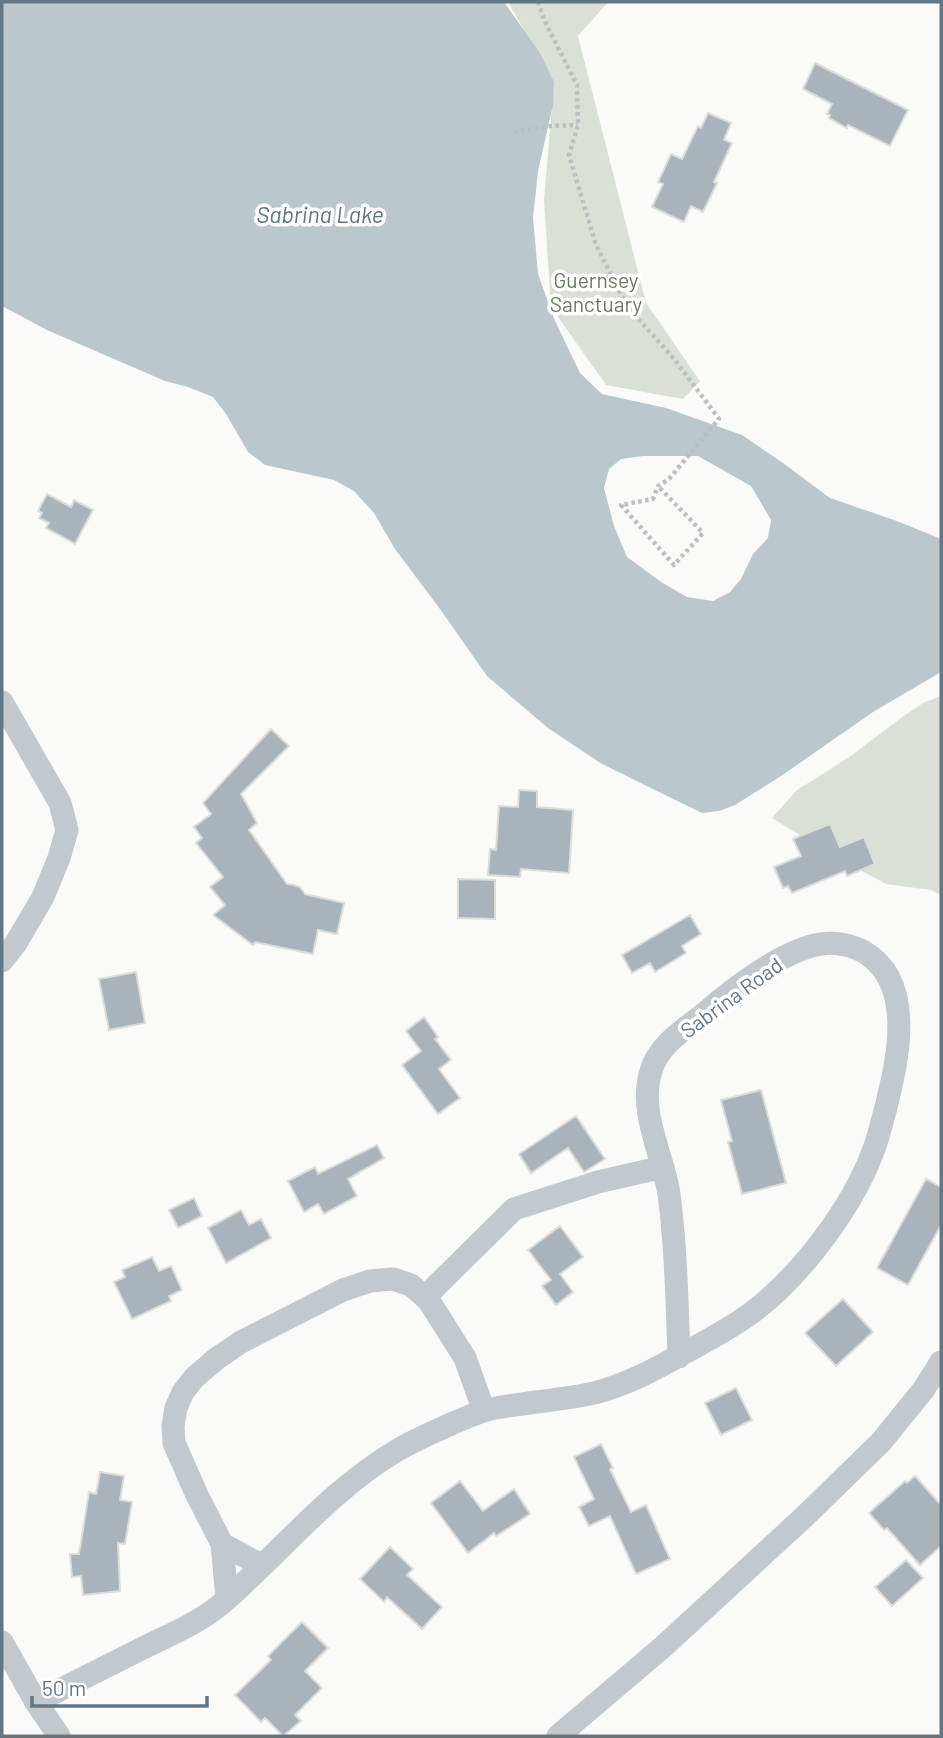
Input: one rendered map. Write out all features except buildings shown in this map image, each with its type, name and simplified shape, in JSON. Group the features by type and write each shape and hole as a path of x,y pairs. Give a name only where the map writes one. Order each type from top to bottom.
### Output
{"street":[{"path":"2,702 60,803 67,830 43,897 2,961"},
{"name":"Sabrina Road","path":"36,1702 175,1633 216,1608 327,1503 395,1451 484,1410 574,1397 616,1386 679,1357 756,1310 817,1246 859,1182 875,1149 899,1037 898,1014 895,994 884,970 869,955 855,948 820,944 785,957 719,1001 672,1039 654,1062 647,1088 647,1101 669,1197 676,1263 679,1357"},
{"path":"425,1297 514,1209 598,1181 663,1167"},
{"path":"227,1598 222,1544 174,1443 173,1426 176,1408 183,1392 216,1359 241,1342 342,1290 370,1281 393,1279 411,1285 429,1301 465,1358 484,1410"},
{"path":"558,1736 664,1646 881,1442 941,1362"},
{"path":"222,1544 261,1565"},
{"path":"2,1642 59,1736"}],"path":[{"path":"538,2 545,22 577,85 578,125 569,155 596,245 627,306 675,360 719,419 669,479 658,486 653,499 621,505 674,565 703,533 658,486"},
{"path":"514,132 578,125"}],"green space":[{"name":"Guernsey Sanctuary","path":"508,2 608,2 578,36 646,303 700,381 683,399 606,385 551,307 544,200 554,83"},
{"path":"941,696 941,895 931,890 886,884 772,818 797,790 848,758 923,703"}],"water":[{"name":"Sabrina Lake","path":"2,2 504,2 540,53 554,82 553,105 538,171 533,218 538,274 555,321 580,373 602,394 666,408 742,435 830,498 941,539 941,672 873,712 735,805 702,813 602,764 548,728 487,676 395,549 374,513 354,491 334,480 265,465 248,452 213,397 165,381 47,330 2,306","holes":["643,456 698,456 751,486 771,520 768,538 753,554 741,579 730,592 713,601 687,597 627,557 614,526 604,488 609,469 621,459"]}]}
